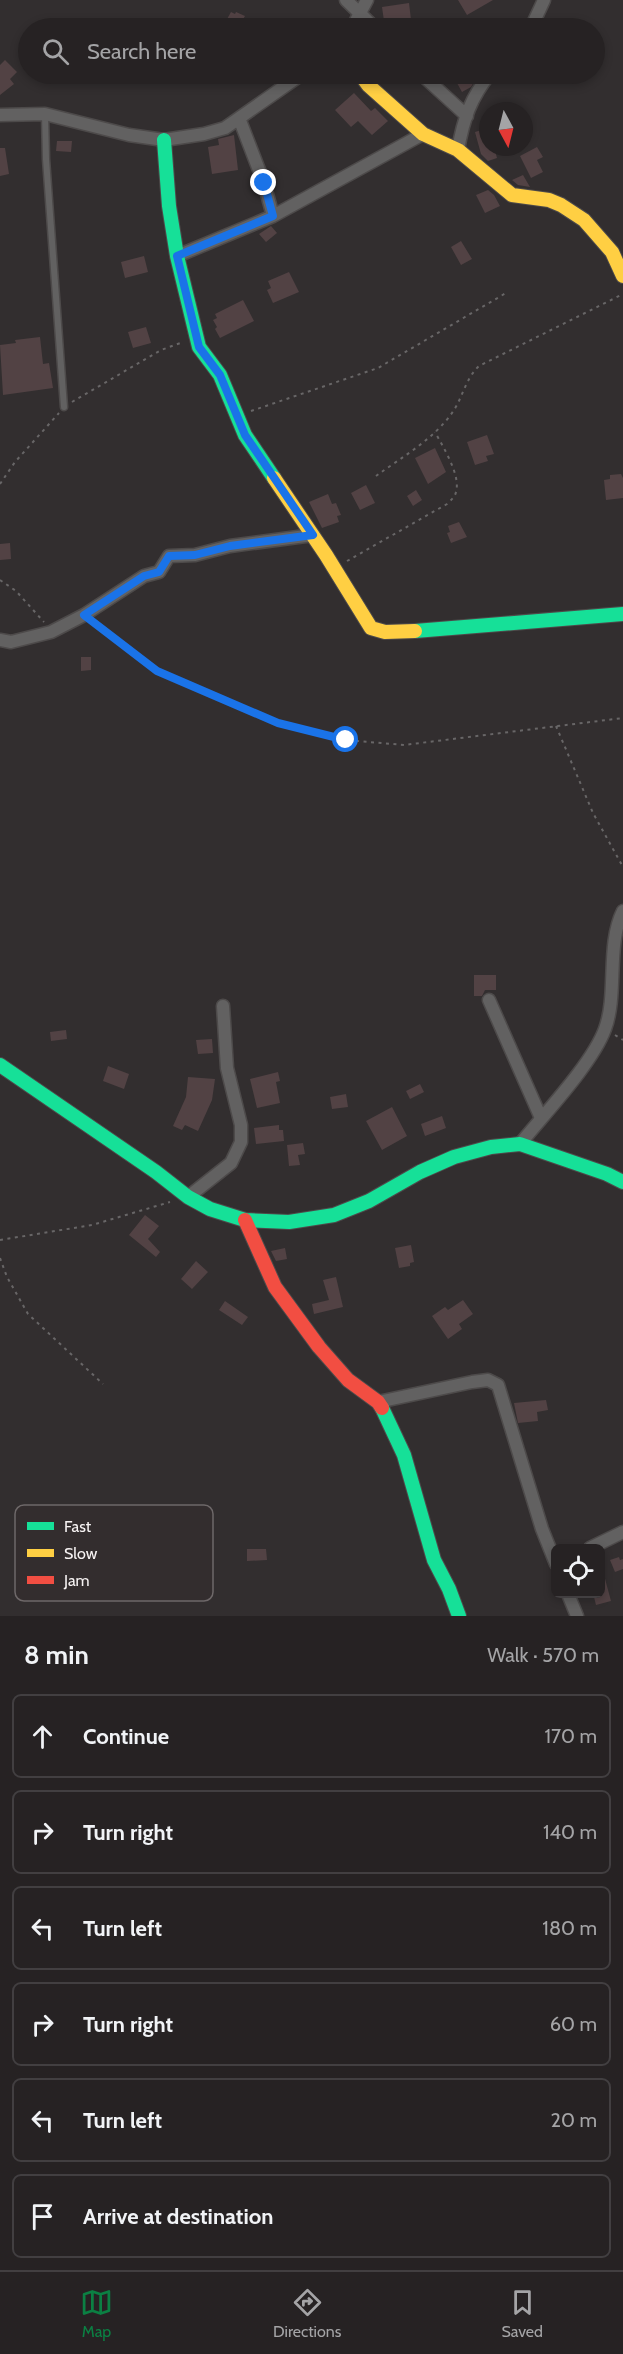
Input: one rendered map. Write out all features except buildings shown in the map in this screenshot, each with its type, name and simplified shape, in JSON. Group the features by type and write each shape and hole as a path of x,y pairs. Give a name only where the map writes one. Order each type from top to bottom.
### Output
{"street":[{"path":"346,0 364,18"},
{"path":"358,18 367,0"},
{"path":"536,18 544,0"},
{"path":"0,115 45,114 150,140 164,140 204,134 225,128 288,84"},
{"path":"367,84 423,134 458,150 512,195 550,200 564,206 584,220 606,243 620,266 623,276"},
{"path":"432,84 467,116"},
{"path":"458,150 463,120 482,84"},
{"path":"240,118 264,183 273,216"},
{"path":"177,256 273,216 423,134"},
{"path":"164,140 169,206 177,256 199,347 220,375 245,435 313,535 371,628 385,632 623,614"},
{"path":"0,640 11,642 51,632 84,615 144,576 159,572 169,556 195,555 230,546 313,535"},
{"path":"520,1144 592,1055 606,1028 616,938 623,911"},
{"path":"489,1000 541,1118"},
{"path":"188,1197 231,1163 241,1142 241,1125 227,1068 223,1006"},
{"path":"0,1065 156,1172 188,1197 210,1209 245,1220 289,1222 334,1215 369,1201 420,1172 454,1157 490,1147 520,1144 607,1174 623,1182"},
{"path":"245,1220 280,1295 348,1380 378,1402 387,1415 404,1455 434,1560 449,1589 459,1616"},
{"path":"378,1402 472,1382 488,1380 498,1385 551,1553"},
{"path":"598,1544 623,1532"},
{"path":"570,1598 577,1616"}],"lane":[{"path":"45,114 63,407"}],"path":[{"path":"237,416 378,368 506,293"},
{"path":"376,476 435,432 454,411 471,373 479,366 623,294"},
{"path":"0,484 15,462 63,407 161,350 197,337"},
{"path":"334,568 447,504 453,497 457,491 456,479 447,454 435,432"},
{"path":"0,580 37,612 51,632"},
{"path":"84,615 157,671 278,723 346,740 404,745 623,718"},
{"path":"556,726 593,813 623,867"},
{"path":"0,1240 92,1225 188,1197"},
{"path":"0,1258 7,1277 28,1314 103,1384"}],"traffic: fast":[{"path":"164,140 169,206 177,256 199,347 220,375 245,435 274,478"},
{"path":"415,631 623,614"},
{"path":"0,1065 156,1172 188,1197 210,1209 245,1220 289,1222 334,1215 369,1201 420,1172 454,1157 491,1147 520,1144 607,1174 623,1182"},
{"path":"382,1408 404,1455 434,1560 449,1589 459,1616"}],"traffic: slow":[{"path":"367,84 423,134 458,150 512,195 549,200 584,220 612,252 623,276"},
{"path":"274,478 326,555 371,628 385,632 415,631"}],"traffic: jam":[{"path":"245,1220 275,1287 319,1347 348,1380 378,1402 382,1408"}],"route":[{"path":"264,183 273,216 177,256 199,347 220,375 245,435 313,535 230,546 195,555 169,556 159,572 144,576 84,615 157,671 278,723 346,740"}]}
